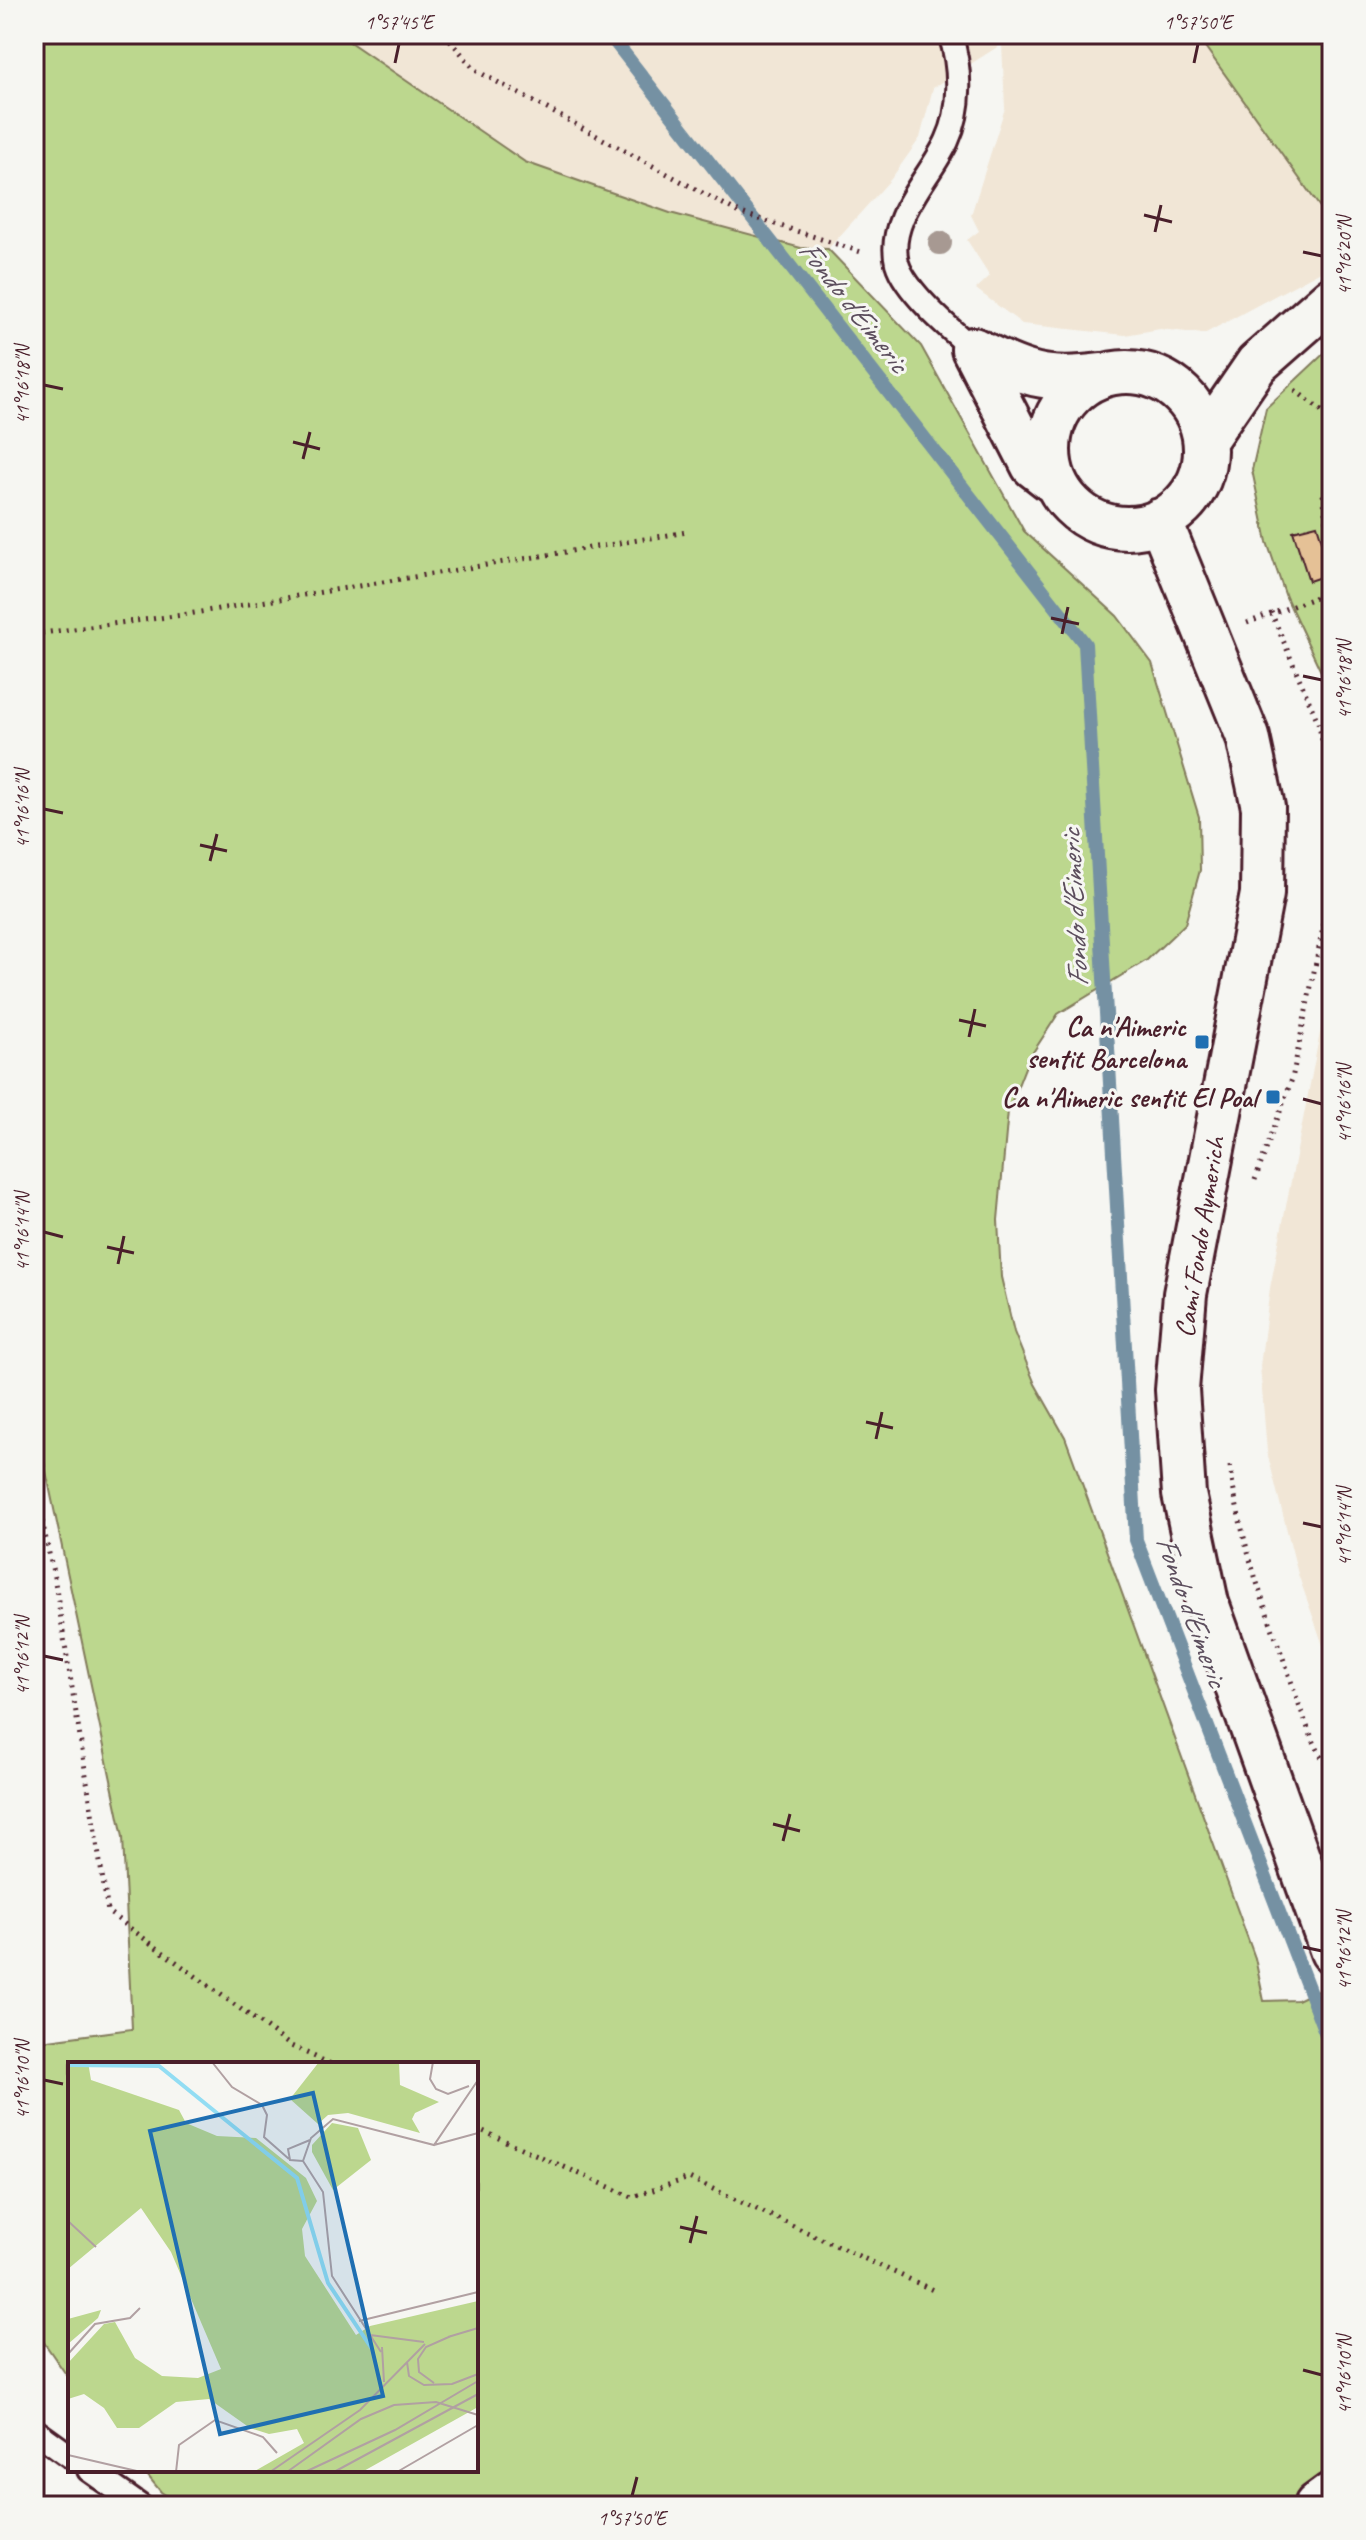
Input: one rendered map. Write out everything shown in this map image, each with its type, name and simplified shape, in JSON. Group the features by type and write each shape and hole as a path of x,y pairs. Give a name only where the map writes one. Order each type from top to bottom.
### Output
{"street":[{"path":"1205,440 1257,364 1332,298"},
{"path":"973,349 1016,370 1060,381 1130,374 1208,377 1257,364"},
{"path":"973,349 1033,466 1055,483 1082,514 1107,526 1134,527 1160,520 1183,504 1199,481 1205,440 1198,418 1186,398 1169,384 1130,374 1086,383 1065,401 1048,441 1055,483"},
{"name":"Camí Fondo Aymerich","path":"1160,520 1248,737 1263,807 1262,894 1185,1294 1177,1390 1184,1494 1207,1603 1269,1780 1323,1895 1332,1952"},
{"path":"1317,2506 1332,2495"}],"lane":[{"path":"950,34 959,93 956,109 948,139 899,224 897,263 930,311 973,349"},
{"path":"34,2430 68,2455"},
{"path":"92,2472 140,2506"}],"path":[{"path":"445,34 453,48 475,70 738,212 897,263"},
{"path":"1332,482 1322,498 1332,543"},
{"path":"34,634 198,612 687,532"},
{"path":"1332,584 1314,598 1271,612 1318,722 1327,762 1332,831"},
{"path":"1314,598 1332,602"},
{"path":"1252,1188 1292,1079 1325,918 1332,843"},
{"path":"1229,1459 1241,1528 1260,1594 1316,1750 1332,1773"},
{"path":"34,1482 55,1582 108,1912 291,2046 327,2062"},
{"path":"478,2129 632,2197 689,2178 935,2291"}],"shaded area":[{"path":"338,34 1196,34 1332,224 1332,265 1204,334 1160,329 1125,335 1022,324 976,289 990,276 967,240 979,231 971,215 1005,108 1002,44 933,88 920,138 891,179 828,249 801,248 670,213 525,162"},
{"path":"1332,972 1332,1671 1298,1574 1267,1452 1260,1366 1270,1288"}],"green space":[{"path":"34,34 338,34 525,162 670,213 801,248 828,249 921,346 1024,531 1117,616 1152,663 1199,817 1200,870 1185,924 1147,960 1058,1014 1028,1060 1008,1111 998,1220 1001,1277 1014,1332 1035,1384 1065,1437 1255,1958 1264,2001 1297,2000 1332,1983 1332,2506 182,2506 161,2492 145,2472 478,2472 478,2062 68,2062 68,2377 34,2328 34,2042 132,2029 123,1837 34,1414"},
{"path":"1196,34 1332,34 1332,224"},
{"path":"1332,346 1332,695 1286,597 1267,542 1252,470 1266,408"}],"building":[{"path":"1317,525 1332,573 1309,581 1293,531"}],"waterway":[{"name":"Fondo d'Eimeric","path":"609,34 1085,644 1136,1540 1332,2050"}],"place":[{"name":"Ca n'Aimeric sentit Barcelona","path":"1202,1042"},
{"name":"Ca n'Aimeric sentit El Poal","path":"1273,1097"}]}
